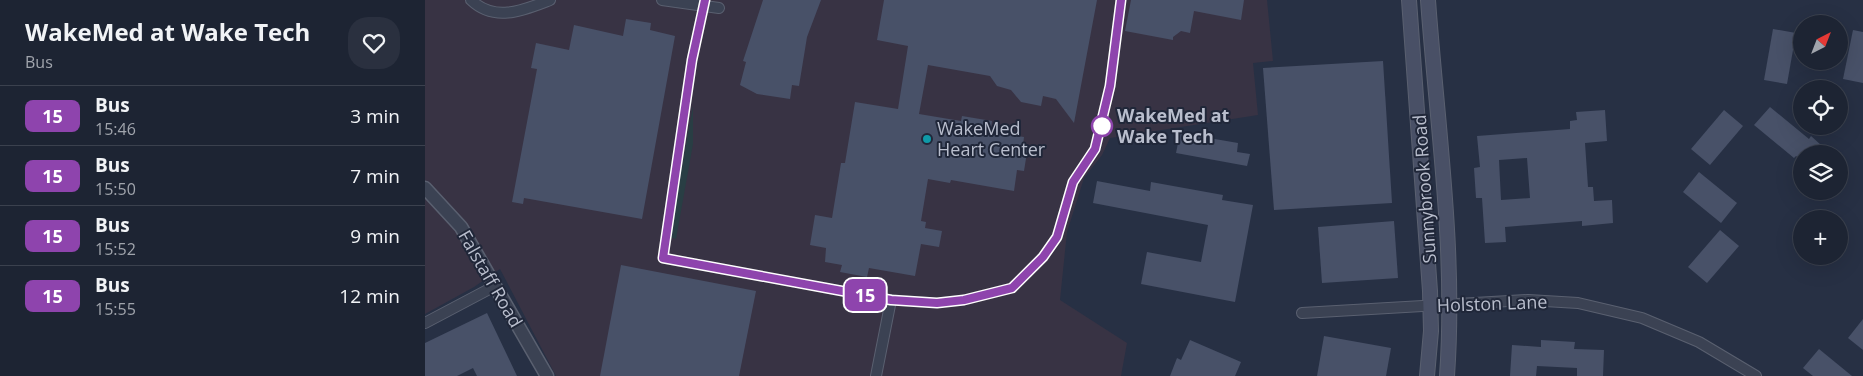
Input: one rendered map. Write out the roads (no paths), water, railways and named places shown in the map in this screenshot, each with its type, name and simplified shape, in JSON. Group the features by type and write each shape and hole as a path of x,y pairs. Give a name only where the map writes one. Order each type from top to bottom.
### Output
{"main road":[{"name":"Sunnybrook Road","path":"1409,0 1430,307 1431,331 1427,376"},
{"name":"Sunnybrook Road","path":"1428,0 1449,252 1451,306 1447,376"},
{"path":"1412,43 1423,68 1433,72"}],"street":[{"path":"471,0 484,9 497,13 516,13 550,0"},
{"path":"662,0 719,8"},
{"name":"Falstaff Road","path":"425,188 461,227 547,376"},
{"path":"425,323 495,286"},
{"path":"876,376 891,300"},
{"name":"Holston Lane","path":"1302,313 1413,305 1430,307 1528,300 1578,303 1621,312 1699,342 1757,376"}],"place":[{"name":"WakeMed at Wake Tech","path":"1102,126"},
{"name":"WakeMed Heart Center","path":"927,139"}]}
